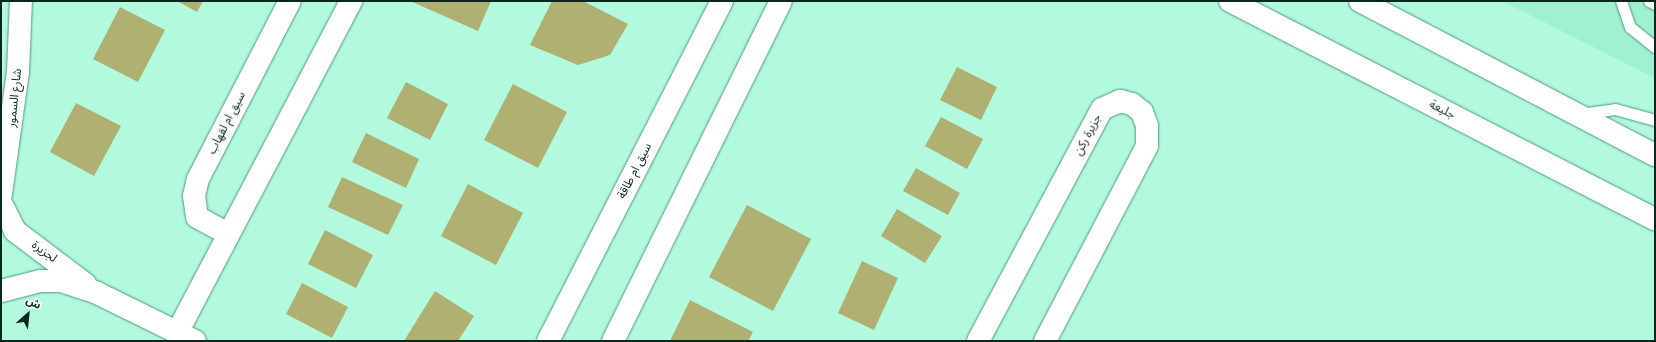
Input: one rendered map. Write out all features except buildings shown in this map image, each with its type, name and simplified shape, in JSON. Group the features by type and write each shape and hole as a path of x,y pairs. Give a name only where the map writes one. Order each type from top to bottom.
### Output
{"street":[{"name":"شارع السمور","path":"1,194 18,72 21,1"},
{"name":"سيق ام لقهاب","path":"228,234 197,217 194,196 198,179 290,1"},
{"path":"186,336 228,234 351,1"},
{"name":"سيق ام طاقة","path":"548,341 722,1"},
{"path":"613,341 781,1"},
{"name":"جليعة","path":"1230,1 1655,219"},
{"path":"1360,1 1655,154"},
{"name":"جزيرة ركن","path":"978,341 1102,109 1120,101 1132,104 1142,112 1147,126 1147,146 1045,341"},
{"name":"لجزيرة","path":"1,203 15,231 97,294"},
{"name":"لجزيرة","path":"1,291 40,281 62,281 97,294 186,336"}],"lane":[{"path":"1621,1 1630,27 1655,47"},
{"path":"1649,1 1655,4"},
{"path":"1578,115 1615,109 1655,120"}],"shaded area":[{"path":"1502,1 1655,1 1655,78"}]}
